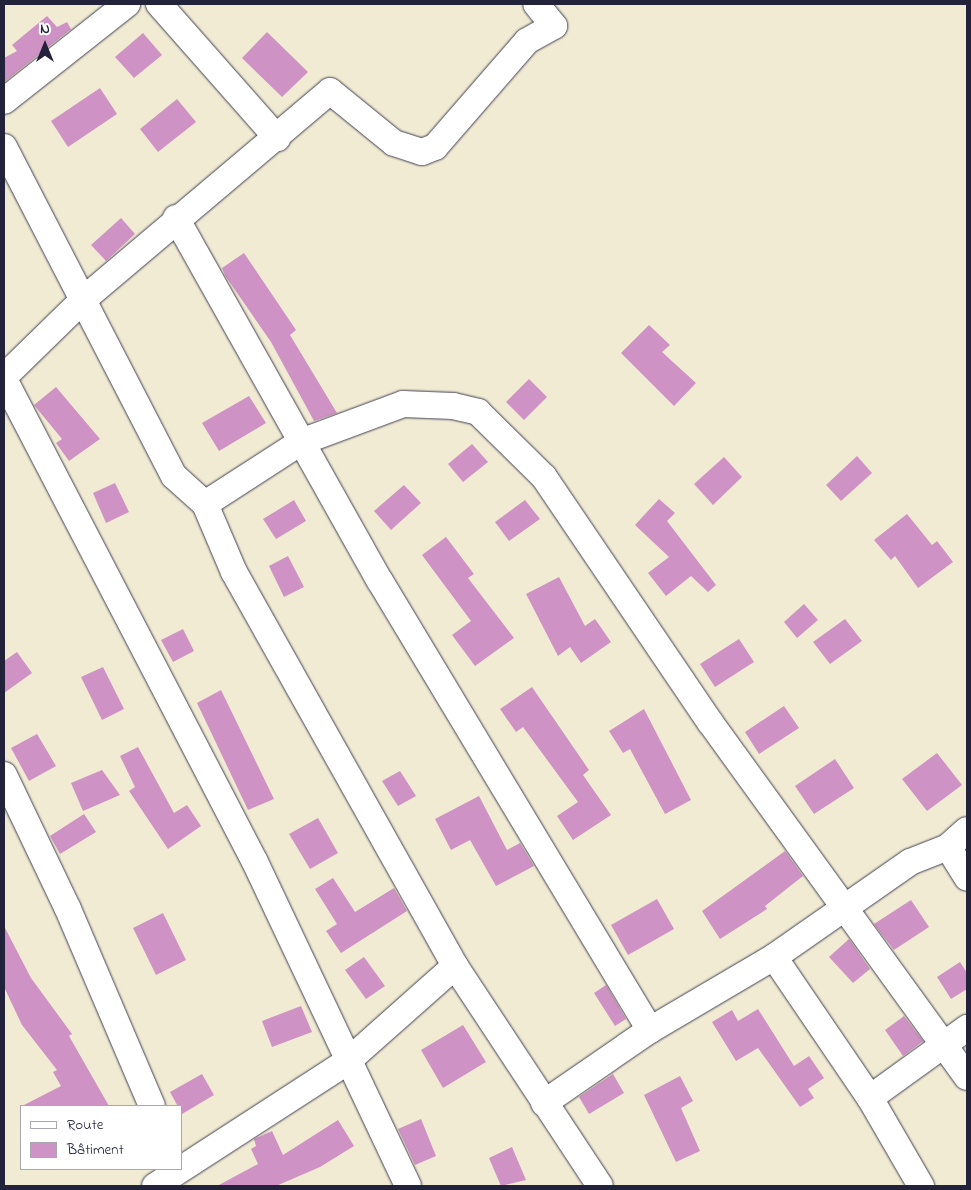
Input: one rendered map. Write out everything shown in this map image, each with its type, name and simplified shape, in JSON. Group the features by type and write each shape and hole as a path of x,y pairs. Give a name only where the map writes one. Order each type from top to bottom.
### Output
{"street":[{"path":"4,101 127,4"},
{"path":"159,4 277,138"},
{"path":"408,1186 251,854 4,378 84,299 176,218 277,138 330,91 394,143 422,152 435,147 527,41 554,26 536,4"},
{"path":"4,147 174,476 205,504 234,572 455,966 600,1186"},
{"path":"176,218 301,442 650,1030"},
{"path":"205,504 301,442 402,404 453,406 478,412 544,477 710,722 847,906 967,1077"},
{"path":"4,775 68,909 152,1105"},
{"path":"544,1103 650,1030 774,957 910,862 948,847 967,830"},
{"path":"948,847 967,878"},
{"path":"774,957 870,1098 921,1186"},
{"path":"155,1186 181,1176 348,1061 455,966"},
{"path":"870,1098 967,1028"}],"building":[{"path":"47,16 57,27 67,22 71,29 4,82 4,58 17,51 12,45"},
{"path":"267,32 308,72 282,97 242,58"},
{"path":"143,33 162,55 134,78 115,57"},
{"path":"100,88 117,114 68,147 51,121"},
{"path":"177,99 196,122 158,152 140,129"},
{"path":"121,218 135,234 106,261 91,245"},
{"path":"244,253 296,330 290,335 337,413 314,421 271,342 226,277 222,268"},
{"path":"649,325 670,345 662,352 696,383 674,406 621,353"},
{"path":"529,379 547,397 524,420 506,402"},
{"path":"56,387 100,439 69,461 56,443 62,439 34,405"},
{"path":"249,396 266,423 219,451 202,423"},
{"path":"472,444 488,462 463,482 448,464"},
{"path":"857,456 872,473 841,501 826,485"},
{"path":"724,457 742,477 713,505 694,484"},
{"path":"115,483 129,512 106,523 93,493"},
{"path":"404,485 421,503 391,530 374,511"},
{"path":"659,499 675,513 667,521 716,585 708,592 691,576 666,596 648,573 669,557 635,525"},
{"path":"294,500 306,521 276,539 263,519"},
{"path":"525,500 540,519 509,541 495,522"},
{"path":"907,514 932,545 937,541 953,562 918,588 895,556 891,560 874,540"},
{"path":"446,537 474,574 468,578 514,638 475,666 452,635 471,621 422,555"},
{"path":"288,556 304,587 284,597 269,566"},
{"path":"559,577 585,626 595,619 611,642 581,663 570,647 558,656 526,594"},
{"path":"804,604 818,620 797,638 784,622"},
{"path":"845,619 862,641 830,664 813,642"},
{"path":"183,629 194,651 173,662 161,640"},
{"path":"739,639 754,662 715,687 700,664"},
{"path":"17,652 32,673 4,693 4,661"},
{"path":"103,667 124,709 102,720 81,677"},
{"path":"532,687 589,770 583,775 611,815 573,840 557,816 578,802 523,727 516,732 500,709"},
{"path":"221,690 274,799 248,810 197,703"},
{"path":"784,706 799,728 759,754 745,732"},
{"path":"644,709 691,800 665,814 630,749 623,753 609,731"},
{"path":"37,734 56,766 29,781 11,748"},
{"path":"138,747 174,813 187,805 201,826 168,849 129,791 135,787 120,756"},
{"path":"937,753 962,785 927,811 902,779"},
{"path":"835,759 854,788 814,814 795,786"},
{"path":"102,770 120,795 83,811 71,783"},
{"path":"400,771 416,796 398,806 382,781"},
{"path":"479,796 507,850 520,843 534,866 496,886 470,840 451,850 435,819"},
{"path":"84,814 96,832 60,854 50,836"},
{"path":"318,818 338,853 310,869 289,834"},
{"path":"785,851 803,876 765,906 767,909 720,939 702,911"},
{"path":"333,878 355,912 394,888 407,911 341,953 326,931 337,924 315,889"},
{"path":"657,899 674,929 628,955 611,925"},
{"path":"911,900 929,927 894,950 874,924"},
{"path":"163,913 186,960 156,975 133,928"},
{"path":"4,926 31,978 72,1034 69,1036 108,1105 24,1105 61,1086 53,1072 57,1070 22,1025 4,987"},
{"path":"849,939 870,969 853,983 829,957"},
{"path":"364,957 385,986 366,999 345,970"},
{"path":"960,962 967,973 967,989 951,999 937,977"},
{"path":"606,985 626,1019 615,1026 594,993"},
{"path":"301,1006 312,1032 272,1047 262,1021"},
{"path":"758,1009 794,1066 809,1056 824,1078 808,1089 814,1098 800,1107 758,1048 736,1061 712,1022 732,1010 738,1021"},
{"path":"904,1016 923,1041 903,1056 885,1030"},
{"path":"463,1025 486,1062 443,1088 421,1050"},
{"path":"202,1074 214,1095 182,1114 182,1105 177,1105 170,1092"},
{"path":"613,1074 624,1093 589,1114 579,1097"},
{"path":"680,1076 693,1101 681,1108 700,1151 676,1162 644,1095"},
{"path":"421,1119 436,1156 415,1165 398,1129"},
{"path":"338,1120 354,1146 320,1167 276,1186 217,1186 258,1164 251,1149 256,1146 254,1139 272,1131 283,1155"},
{"path":"512,1147 526,1180 501,1186 489,1158"}]}
